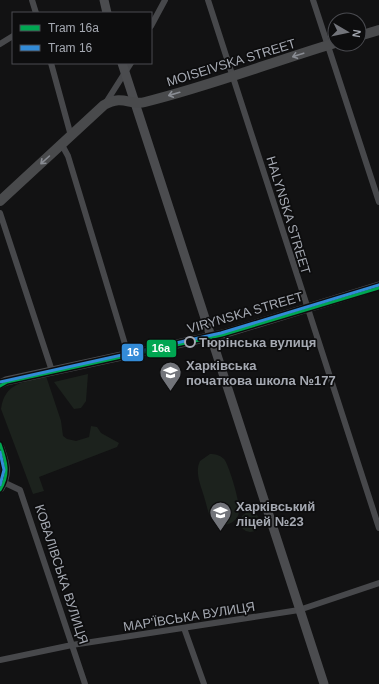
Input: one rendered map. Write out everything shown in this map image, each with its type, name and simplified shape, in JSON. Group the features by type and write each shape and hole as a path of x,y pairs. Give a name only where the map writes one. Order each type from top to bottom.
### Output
{"main road":[{"path":"104,0 108,12"},
{"path":"367,34 379,30"},
{"name":"MOISEIVSKA STREET","path":"104,105 116,100 143,102 233,76 327,45"},
{"path":"122,64 324,684"},
{"path":"0,201 104,105"},
{"name":"VIRYNSKA STREET","path":"0,384 6,381 210,336 379,286"},
{"path":"0,448 5,461 6,472 2,485"}],"street":[{"path":"32,0 36,12"},
{"path":"152,24 165,0"},
{"name":"HALYNSKA STREET","path":"208,0 306,308 379,528"},
{"path":"313,0 327,34"},
{"path":"0,44 12,37"},
{"path":"333,52 379,202"},
{"path":"51,64 72,136"},
{"path":"104,105 130,64"},
{"path":"62,145 68,156 128,354"},
{"path":"0,213 52,371"},
{"name":"КОВАЛІВСЬКА ВУЛИЦЯ","path":"2,485 20,490 85,684"},
{"name":"МАР'ЇВСЬКА ВУЛИЦЯ","path":"0,660 72,645 299,610 379,583"},
{"path":"184,628 204,684"}],"shaded area":[{"path":"88,374 86,401 81,408 74,409 54,382"},
{"path":"46,376 61,421 63,436 67,439 76,441 89,437 91,426 97,427 101,433 119,443 117,447 39,477 44,491 33,494 1,409 6,393 16,385"},
{"path":"210,454 217,455 224,459 234,485 239,508 238,516 235,520 225,525 217,523 211,518 199,480 198,466 200,461"},
{"path":"250,512 257,515 260,522 257,529 250,532 243,529 240,522 243,515"}],"tram line":[{"name":"16","path":"0,382 221,333 379,285"},
{"name":"16a","path":"0,386 7,382 222,335 379,288"},
{"name":"16a","path":"0,444 6,467 5,478 0,490"},
{"name":"16","path":"0,452 4,470 0,485"}],"place":[{"name":"Тюрінська вулиця","path":"190,342"},
{"name":"Харківська початкова школа №177","path":"171,392"},
{"name":"Харківський ліцей №23","path":"221,532"}]}
